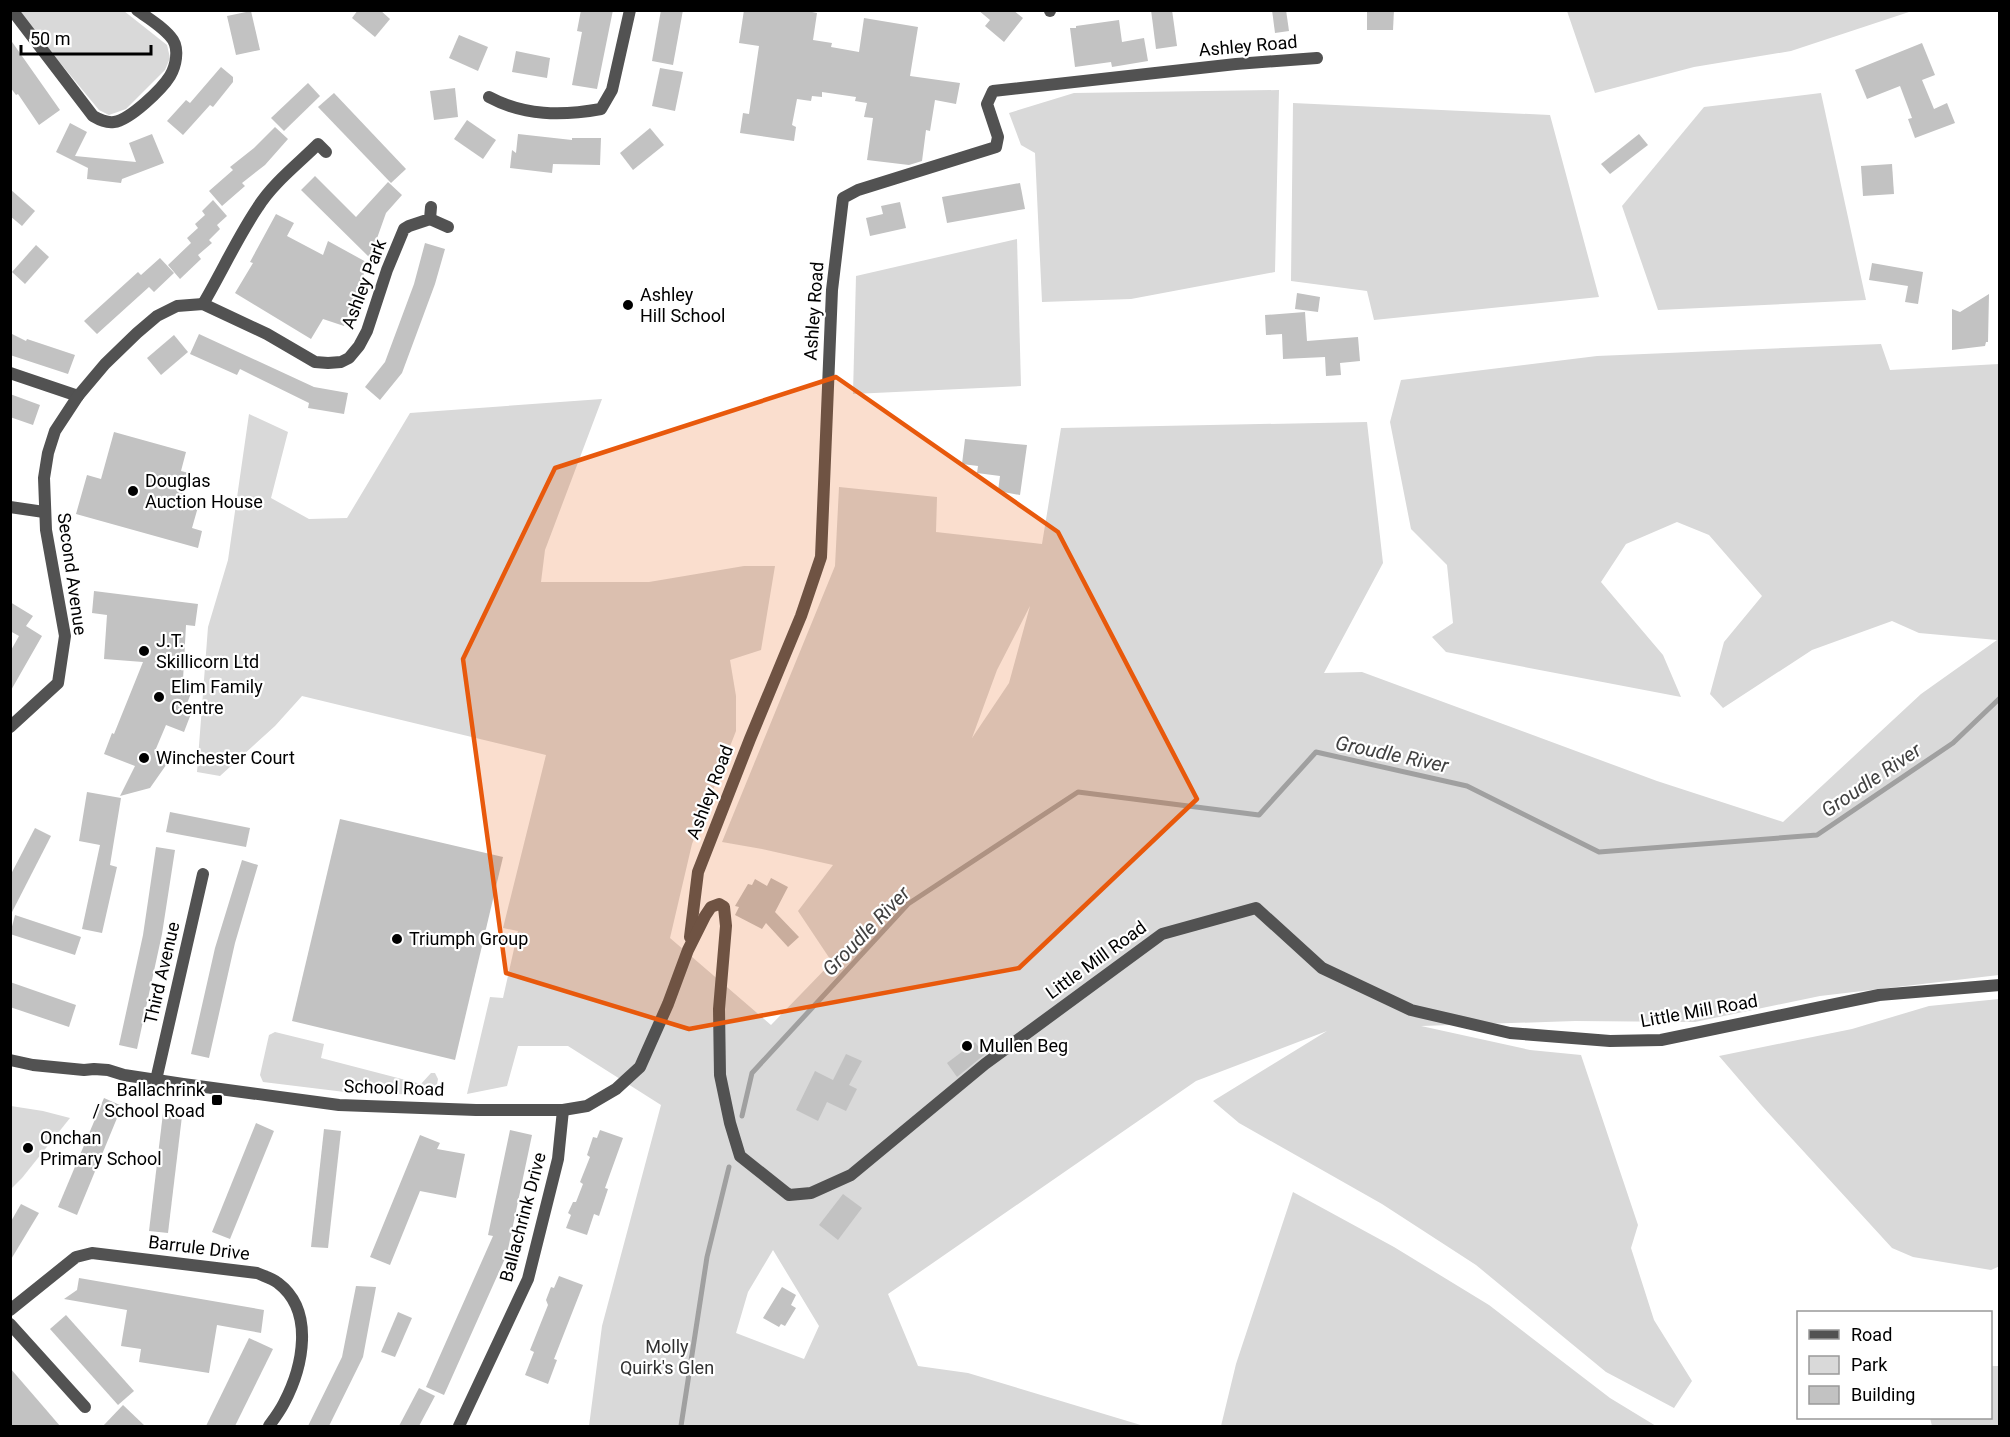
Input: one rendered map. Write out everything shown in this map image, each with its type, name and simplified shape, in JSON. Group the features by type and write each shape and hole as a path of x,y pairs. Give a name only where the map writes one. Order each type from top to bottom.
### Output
{"street":[{"path":"12,10 93,116 113,123 123,120 156,91 171,75 176,59 173,41 138,10"},
{"path":"489,98 506,106 531,113 577,113 601,109 612,90 630,10"},
{"name":"Ashley Road","path":"688,950 698,872 801,616 821,557 832,290 843,198 858,190 996,147 998,137 987,104 993,91 1236,64 1317,58"},
{"path":"203,304 225,262 270,192 318,144 326,152"},
{"name":"Ashley Park","path":"203,304 267,334 315,362 341,362 349,358 367,332 387,270 404,230 430,213 448,227"},
{"name":"Second Avenue","path":"10,727 58,683 65,636 44,512 44,478 55,431 78,396 105,364 157,316 177,306 203,304"},
{"path":"10,372 78,396"},
{"path":"10,507 44,512"},
{"name":"Third Avenue","path":"156,1080 203,874"},
{"name":"Little Mill Road","path":"688,950 711,907 719,904 724,907 726,926 720,1009 720,1076 730,1123 740,1156 789,1195 811,1193 851,1175 985,1064 1162,934 1256,908 1322,968 1411,1010 1510,1033 1610,1041 1661,1040 1879,995 2000,985"},
{"name":"School Road","path":"10,1060 33,1065 84,1070 94,1068 156,1080 339,1105 476,1110 563,1110 587,1106 616,1089 640,1067 668,1004 688,950"},
{"name":"Ballachrink Drive","path":"459,1426 528,1279 558,1159 563,1110"},
{"name":"Barrule Drive","path":"10,1310 76,1257 92,1253 257,1273 278,1282 295,1302 303,1332 299,1362 292,1382 284,1403 269,1426"},
{"path":"10,1324 85,1407"}],"highlighted area":[{"path":"836,377 1058,532 1197,799 1019,968 689,1029 506,973 463,659 555,468"}],"green space":[{"path":"1567,10 1912,11 1791,51 1694,67 1595,93"},
{"path":"20,11 124,11 167,45 170,58 165,70 126,109 109,115 99,110"},
{"path":"1279,90 1275,272 1131,299 1042,302 1035,153 1021,145 1009,113 1074,93"},
{"path":"1821,93 1866,300 1658,310 1622,206 1704,107"},
{"path":"1293,103 1550,115 1599,297 1374,320 1367,291 1291,281"},
{"path":"1017,239 1021,386 853,394 856,276"},
{"name":"Molly Quirk's Glen","path":"1881,344 1890,370 1999,364 1999,975 1820,996 1695,1022 1575,1021 1421,1026 1530,1050 1581,1055 1638,1225 1631,1248 1654,1320 1692,1381 1674,1408 1606,1372 1476,1265 1382,1204 1239,1123 1213,1101 1327,1031 1196,1081 888,1294 918,1366 968,1373 1144,1426 589,1426 602,1326 661,1105 568,1046 518,1046 507,1086 467,1094 490,997 503,998 518,931 503,928 546,755 302,696 275,726 220,776 197,772 208,627 228,560 249,414 288,432 271,498 309,519 347,518 410,413 602,399 545,550 541,582 649,582 744,566 775,566 761,650 730,660 736,696 736,731 692,844 670,938 771,1025 832,962 798,911 833,865 722,842 835,566 839,487 937,497 936,532 1042,544 1061,428 1367,422 1383,563 1324,673 1362,672 1657,781 1783,822 1921,694 1997,640 1919,633 1892,621 1812,650 1723,708 1710,694 1724,642 1762,596 1709,535 1677,522 1626,544 1601,582 1663,655 1681,697 1446,652 1432,637 1453,623 1447,565 1411,529 1390,422 1401,380 1597,356","holes":["1030,606 1009,683 972,738 997,670","773,1250 819,1326 804,1359 736,1333 748,1292"]},
{"path":"1999,999 2000,1266 1991,1270 1913,1257 1892,1248 1719,1056 1852,1029 1929,1006"},
{"path":"275,1032 324,1044 321,1058 421,1084 431,1073 435,1073 438,1079 435,1095 353,1093 263,1082 260,1075 269,1035"},
{"path":"11,1106 70,1118 11,1189"},
{"path":"1293,1192 1394,1247 1489,1305 1610,1398 1656,1426 1221,1426 1236,1364"},
{"path":"1992,1366 1999,1366 1999,1426 1932,1426 1930,1419 1992,1419"}],"building":[{"path":"358,10 380,10 390,19 375,37 352,18"},
{"path":"581,10 613,10 597,89 572,85 582,32 577,31"},
{"path":"661,10 683,10 673,65 652,61"},
{"path":"744,10 802,10 817,13 813,40 832,43 831,47 859,52 864,18 918,27 910,76 960,83 956,104 935,100 930,131 926,130 922,161 909,165 867,160 873,118 864,117 867,103 855,101 856,97 822,92 822,97 812,96 811,101 797,99 792,125 796,127 794,141 740,133 743,113 749,114 759,46 739,43"},
{"path":"978,10 1013,10 1023,18 1004,42 985,26 990,20"},
{"path":"1151,10 1172,10 1177,46 1156,49"},
{"path":"1272,10 1286,10 1289,31 1275,33"},
{"path":"1367,10 1394,10 1393,30 1367,30"},
{"path":"251,11 260,50 236,55 227,16"},
{"path":"1119,20 1122,42 1144,38 1148,61 1112,67 1111,62 1075,67 1070,28"},
{"path":"459,35 488,47 478,71 449,58"},
{"path":"10,39 60,110 39,125 18,94 16,95 10,87"},
{"path":"1922,43 1935,75 1922,80 1934,109 1947,103 1955,123 1915,138 1908,119 1912,118 1900,86 1867,99 1855,70"},
{"path":"516,51 550,58 547,78 512,72"},
{"path":"221,67 233,77 233,82 213,107 210,105 183,135 167,121 186,100 190,103"},
{"path":"660,68 683,72 675,111 652,106"},
{"path":"308,83 320,96 284,131 271,118"},
{"path":"455,88 458,117 434,120 430,91"},
{"path":"334,93 406,169 391,183 318,107"},
{"path":"467,120 496,140 483,159 454,139"},
{"path":"70,123 87,132 75,156 136,162 129,143 152,134 164,163 122,179 121,183 87,179 88,168 56,152"},
{"path":"275,127 288,139 265,165 242,183 245,186 222,206 209,191 233,170 230,167"},
{"path":"650,128 664,145 633,170 620,153"},
{"path":"518,134 572,140 572,138 601,138 600,165 553,164 552,173 510,168 512,150 516,153"},
{"path":"1639,134 1648,145 1610,174 1601,164"},
{"path":"1892,164 1894,194 1863,196 1861,166"},
{"path":"315,176 356,217 388,182 402,195 386,213 370,258 301,190"},
{"path":"1020,183 1025,209 947,223 942,197"},
{"path":"10,189 35,211 22,226 10,216"},
{"path":"213,200 227,216 217,225 220,229 209,240 212,243 198,255 201,259 180,279 168,265 191,243 187,238 198,228 195,224 205,215 202,211"},
{"path":"900,202 906,228 870,236 866,218 883,214 881,206"},
{"path":"276,214 294,223 287,236 323,255 328,241 368,263 344,326 323,319 311,339 235,293 253,263 250,262"},
{"path":"425,243 445,249 435,284 402,373 380,400 365,387 385,362 414,284"},
{"path":"36,245 49,257 25,284 12,272"},
{"path":"160,258 174,273 154,292 149,287 97,334 84,321 138,272 141,275"},
{"path":"1872,263 1923,272 1918,304 1905,302 1908,286 1869,280"},
{"path":"1297,293 1320,297 1318,312 1295,309"},
{"path":"1989,294 1988,342 1985,346 1952,350 1952,309 1960,312"},
{"path":"1305,312 1307,341 1358,337 1360,361 1340,363 1341,375 1326,376 1325,357 1283,359 1282,334 1266,335 1265,315"},
{"path":"10,333 26,341 27,339 75,355 68,374 10,355"},
{"path":"199,334 314,387 348,393 344,414 308,408 309,403 240,369 237,375 190,354"},
{"path":"174,335 188,352 161,375 147,358"},
{"path":"10,394 40,405 33,425 10,417"},
{"name":"Douglas Auction House","path":"114,432 186,452 181,471 189,473 181,502 198,507 192,528 202,531 198,548 76,514 87,475 101,479"},
{"path":"965,439 1027,445 1020,495 998,491 1000,476 977,473 978,466 962,464"},
{"path":"94,591 198,604 195,626 186,625 183,680 194,685 185,709 192,711 184,732 166,725 155,751 171,758 150,788 120,796 135,766 104,754 143,662 104,659 107,615 92,613"},
{"path":"10,602 33,616 26,626 42,636 10,692 10,652 19,636 10,631"},
{"path":"87,792 121,798 110,865 117,867 102,933 82,929 100,845 79,841"},
{"path":"170,812 250,828 246,847 166,832"},
{"name":"Triumph Group","path":"340,819 503,857 455,1060 292,1021"},
{"path":"35,828 51,836 10,916 10,876"},
{"path":"156,847 175,850 162,934 137,1049 119,1045 143,935"},
{"path":"242,860 258,865 235,943 209,1058 191,1054 215,948"},
{"path":"771,878 788,887 775,912 799,937 788,947 766,923 762,929 735,915 739,907 735,906 748,884 752,885 755,879 767,886"},
{"path":"15,915 81,937 75,955 10,934"},
{"path":"10,982 76,1005 69,1027 10,1007"},
{"path":"975,1042 984,1055 957,1077 947,1063"},
{"path":"846,1054 862,1061 849,1085 857,1089 846,1111 827,1102 818,1121 796,1110 815,1071 833,1080"},
{"path":"104,1098 122,1106 77,1215 58,1207"},
{"path":"163,1113 182,1116 168,1233 149,1231"},
{"path":"256,1123 274,1131 230,1239 212,1232"},
{"path":"324,1129 341,1131 328,1248 311,1247"},
{"path":"510,1130 532,1135 507,1254 444,1395 426,1387 493,1236 488,1235"},
{"path":"600,1130 623,1138 605,1188 608,1189 599,1216 594,1214 587,1235 566,1228 571,1215 568,1213 573,1202 576,1202 583,1184 580,1182 590,1157 587,1155 593,1137 597,1138"},
{"path":"420,1135 440,1143 437,1149 465,1154 456,1198 420,1191 390,1265 370,1257"},
{"path":"843,1194 862,1208 838,1240 819,1225"},
{"path":"21,1204 39,1213 10,1261 10,1223"},
{"path":"559,1276 583,1285 554,1359 557,1360 548,1384 525,1375 534,1352 530,1350 548,1305 546,1300"},
{"path":"79,1278 264,1310 261,1333 217,1325 209,1373 139,1362 141,1349 121,1346 127,1310 64,1299 77,1290"},
{"path":"356,1286 376,1287 363,1357 329,1426 308,1426 342,1357"},
{"path":"782,1287 796,1295 791,1305 796,1308 785,1326 781,1324 779,1327 763,1318"},
{"path":"398,1312 412,1318 395,1357 381,1352"},
{"path":"66,1315 134,1391 118,1405 50,1329"},
{"path":"249,1338 273,1349 235,1426 206,1426"},
{"path":"10,1368 42,1405 60,1426 10,1426"},
{"path":"419,1388 435,1396 419,1426 399,1426"},
{"path":"123,1405 145,1426 103,1426"}],"waterway":[{"name":"Groudle River","path":"742,1116 752,1073 908,904 1078,792 1259,815 1316,752 1467,786 1599,852 1817,835 1953,743 2000,698"},
{"name":"Groudle River","path":"681,1426 707,1257 729,1167"}],"place":[{"name":"Ashley Hill School","path":"628,305"},
{"name":"Douglas Auction House","path":"133,491"},
{"name":"J.T. Skillicorn Ltd","path":"144,651"},
{"name":"Elim Family Centre","path":"159,697"},
{"name":"Winchester Court","path":"144,758"},
{"name":"Triumph Group","path":"397,939"},
{"name":"Mullen Beg","path":"967,1046"},
{"name":"Ballachrink / School Road","path":"217,1100"},
{"name":"Onchan Primary School","path":"28,1148"}]}
